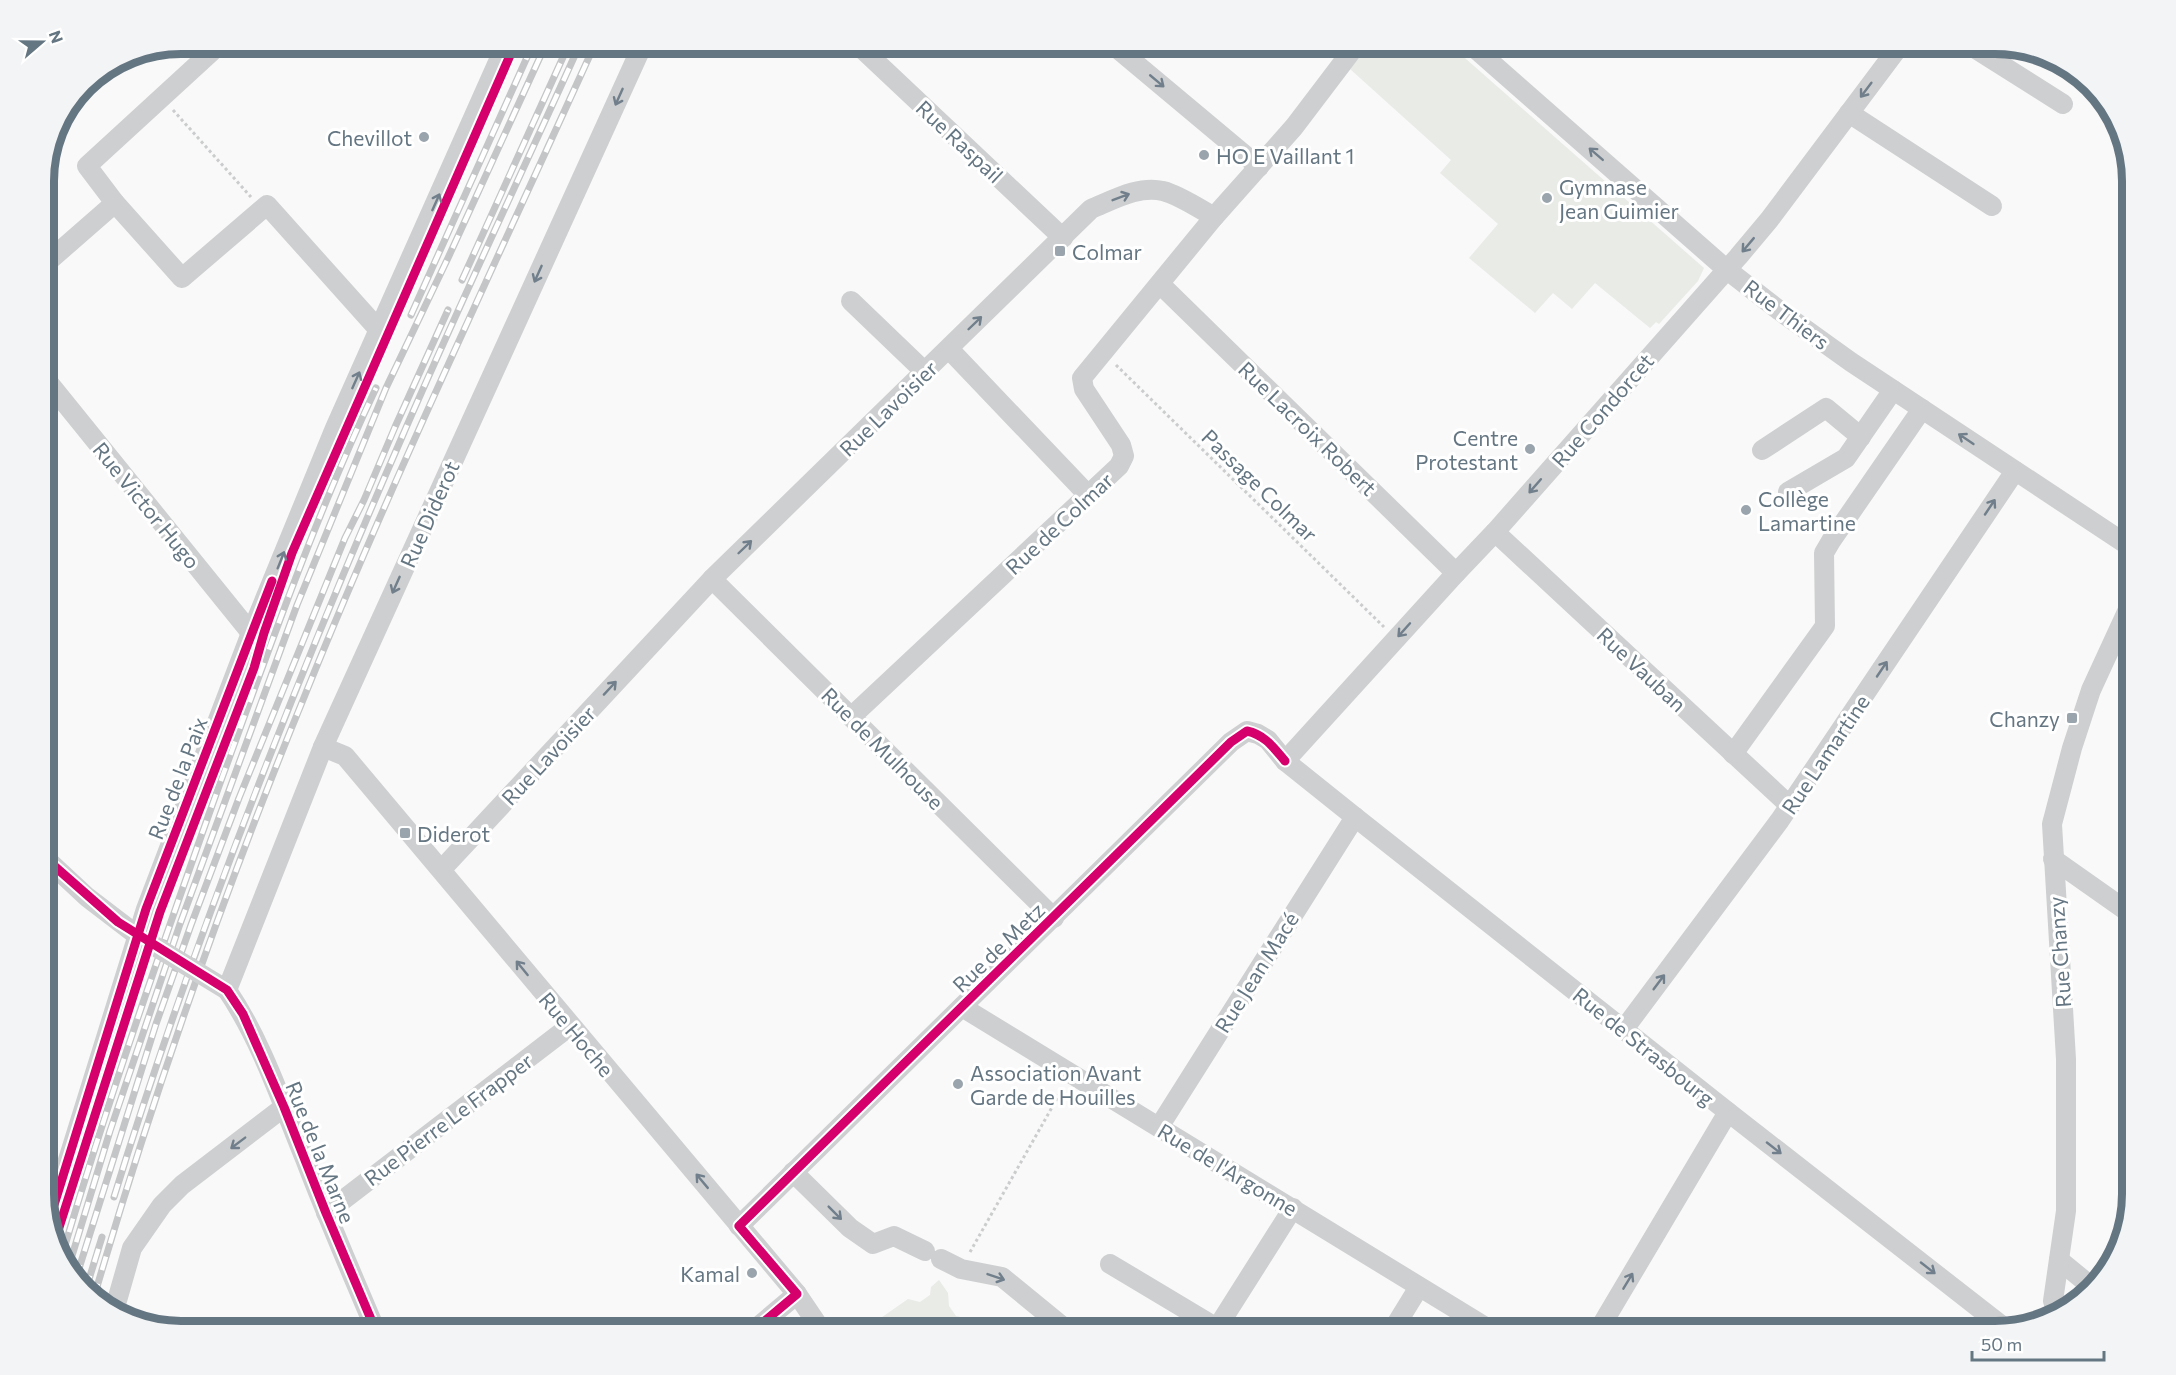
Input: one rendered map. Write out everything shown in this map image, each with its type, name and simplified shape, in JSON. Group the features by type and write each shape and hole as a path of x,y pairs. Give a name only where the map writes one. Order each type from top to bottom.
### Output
{"street":[{"path":"209,54 87,166 115,203 182,278 267,205 378,330"},
{"name":"Rue de la Paix","path":"54,1204 150,898 251,633 335,428 502,54"},
{"name":"Rue Diderot","path":"227,990 323,747 638,54"},
{"name":"Rue Raspail","path":"870,54 1063,238"},
{"path":"1124,54 1259,167"},
{"path":"1214,217 1294,127 1349,54"},
{"name":"Rue Thiers","path":"1481,54 1726,269 1807,330 1893,390 2122,541"},
{"name":"Rue Condorcet","path":"1285,761 1495,532 1769,220 1893,54"},
{"path":"1984,54 2063,104"},
{"path":"1849,113 1992,206"},
{"name":"Rue Lavoisier","path":"442,869 712,579 1091,209 1128,194 1151,189 1165,191 1214,217"},
{"path":"54,256 115,203"},
{"name":"Rue de Colmar","path":"851,717 1119,466 1124,456 1121,445 1084,389 1082,378 1214,217"},
{"name":"Rue Lacroix Robert","path":"1160,284 1456,573"},
{"path":"851,301 925,372"},
{"path":"949,348 1089,496"},
{"name":"Rue Victor Hugo","path":"54,389 251,633"},
{"path":"1788,492 1846,458 1893,390"},
{"path":"1762,450 1826,408 1861,437"},
{"path":"1733,754 1825,626 1824,553 1922,409"},
{"name":"Rue Lamartine","path":"1624,1029 1790,806 2015,471"},
{"name":"Rue Vauban","path":"1495,532 1790,806"},
{"name":"Rue de Mulhouse","path":"712,579 1053,918"},
{"name":"Rue Chanzy","path":"2055,1306 2053,1301 2066,1211 2066,1059 2052,824 2072,748 2091,690 2122,630"},
{"name":"Rue de Metz","path":"740,1226 1231,742 1247,731 1258,734 1268,740 1285,761"},
{"name":"Rue Hoche","path":"323,747 345,756 442,869 570,1026 797,1294 815,1321"},
{"name":"Rue de Strasbourg","path":"1285,761 1996,1321"},
{"name":"Rue Jean Macé","path":"1159,1127 1355,817"},
{"path":"2053,859 2122,908"},
{"path":"54,866 87,897 138,936 227,990"},
{"name":"Rue de la Marne","path":"227,990 243,1014 284,1107 371,1321"},
{"name":"Rue de l'Argonne","path":"962,1008 1474,1321"},
{"name":"Rue Pierre Le Frapper","path":"326,1213 570,1026"},
{"path":"116,1304 132,1248 162,1205 182,1185 284,1107"},
{"path":"1604,1321 1728,1112"},
{"path":"793,1172 850,1228 873,1244 894,1236 961,1269 1002,1277 1055,1321"},
{"path":"1225,1321 1293,1209"},
{"path":"2059,1260 2086,1282"},
{"path":"1110,1264 1204,1321"},
{"path":"1399,1321 1419,1287"},
{"path":"766,1321 797,1294"}],"path":[{"path":"162,97 262,210"},
{"path":"961,1269 1072,1074"}],"shaded area":[{"name":"Gymnase Jean Guimier","path":"1362,54 1460,54 1704,268 1698,281 1659,324 1656,322 1650,328 1595,283 1572,309 1553,293 1535,313 1469,258 1498,224 1440,173 1451,160 1350,69"},
{"path":"939,1280 948,1293 949,1306 956,1316 966,1318 969,1321 878,1321 908,1299 920,1302 930,1295 931,1287"}],"railway":[{"path":"411,315 528,54"},
{"path":"71,1258 110,1131 180,924 297,605 386,388 541,54"},
{"path":"462,280 564,54"},
{"path":"114,1197 212,908 285,718 362,530 424,388 575,54"},
{"path":"96,1289 166,1068 218,918 275,769 410,449 590,54"},
{"path":"79,1270 156,1024 239,798 345,538 448,310"},
{"path":"65,1245 117,1080 219,786 312,535 376,388"},
{"path":"88,1281 102,1237"}],"cycle path":[{"path":"59,1229 160,912 254,668 292,553 511,54"},
{"path":"54,1204 146,909 272,581"},
{"path":"765,1321 797,1294 739,1226 1231,742 1247,731 1259,735 1285,761"},
{"path":"54,866 118,922 227,990 243,1014 284,1107 372,1321"}],"place":[{"name":"Chevillot","path":"424,137"},
{"name":"HO E Vaillant 1","path":"1204,155"},
{"name":"Gymnase Jean Guimier","path":"1547,198"},
{"name":"Colmar","path":"1060,251"},
{"name":"Centre Protestant","path":"1530,449"},
{"name":"Collège Lamartine","path":"1746,510"},
{"name":"Chanzy","path":"2072,718"},
{"name":"Diderot","path":"405,833"},
{"name":"Association Avant Garde de Houilles","path":"958,1084"},
{"name":"Kamal","path":"752,1273"}]}
